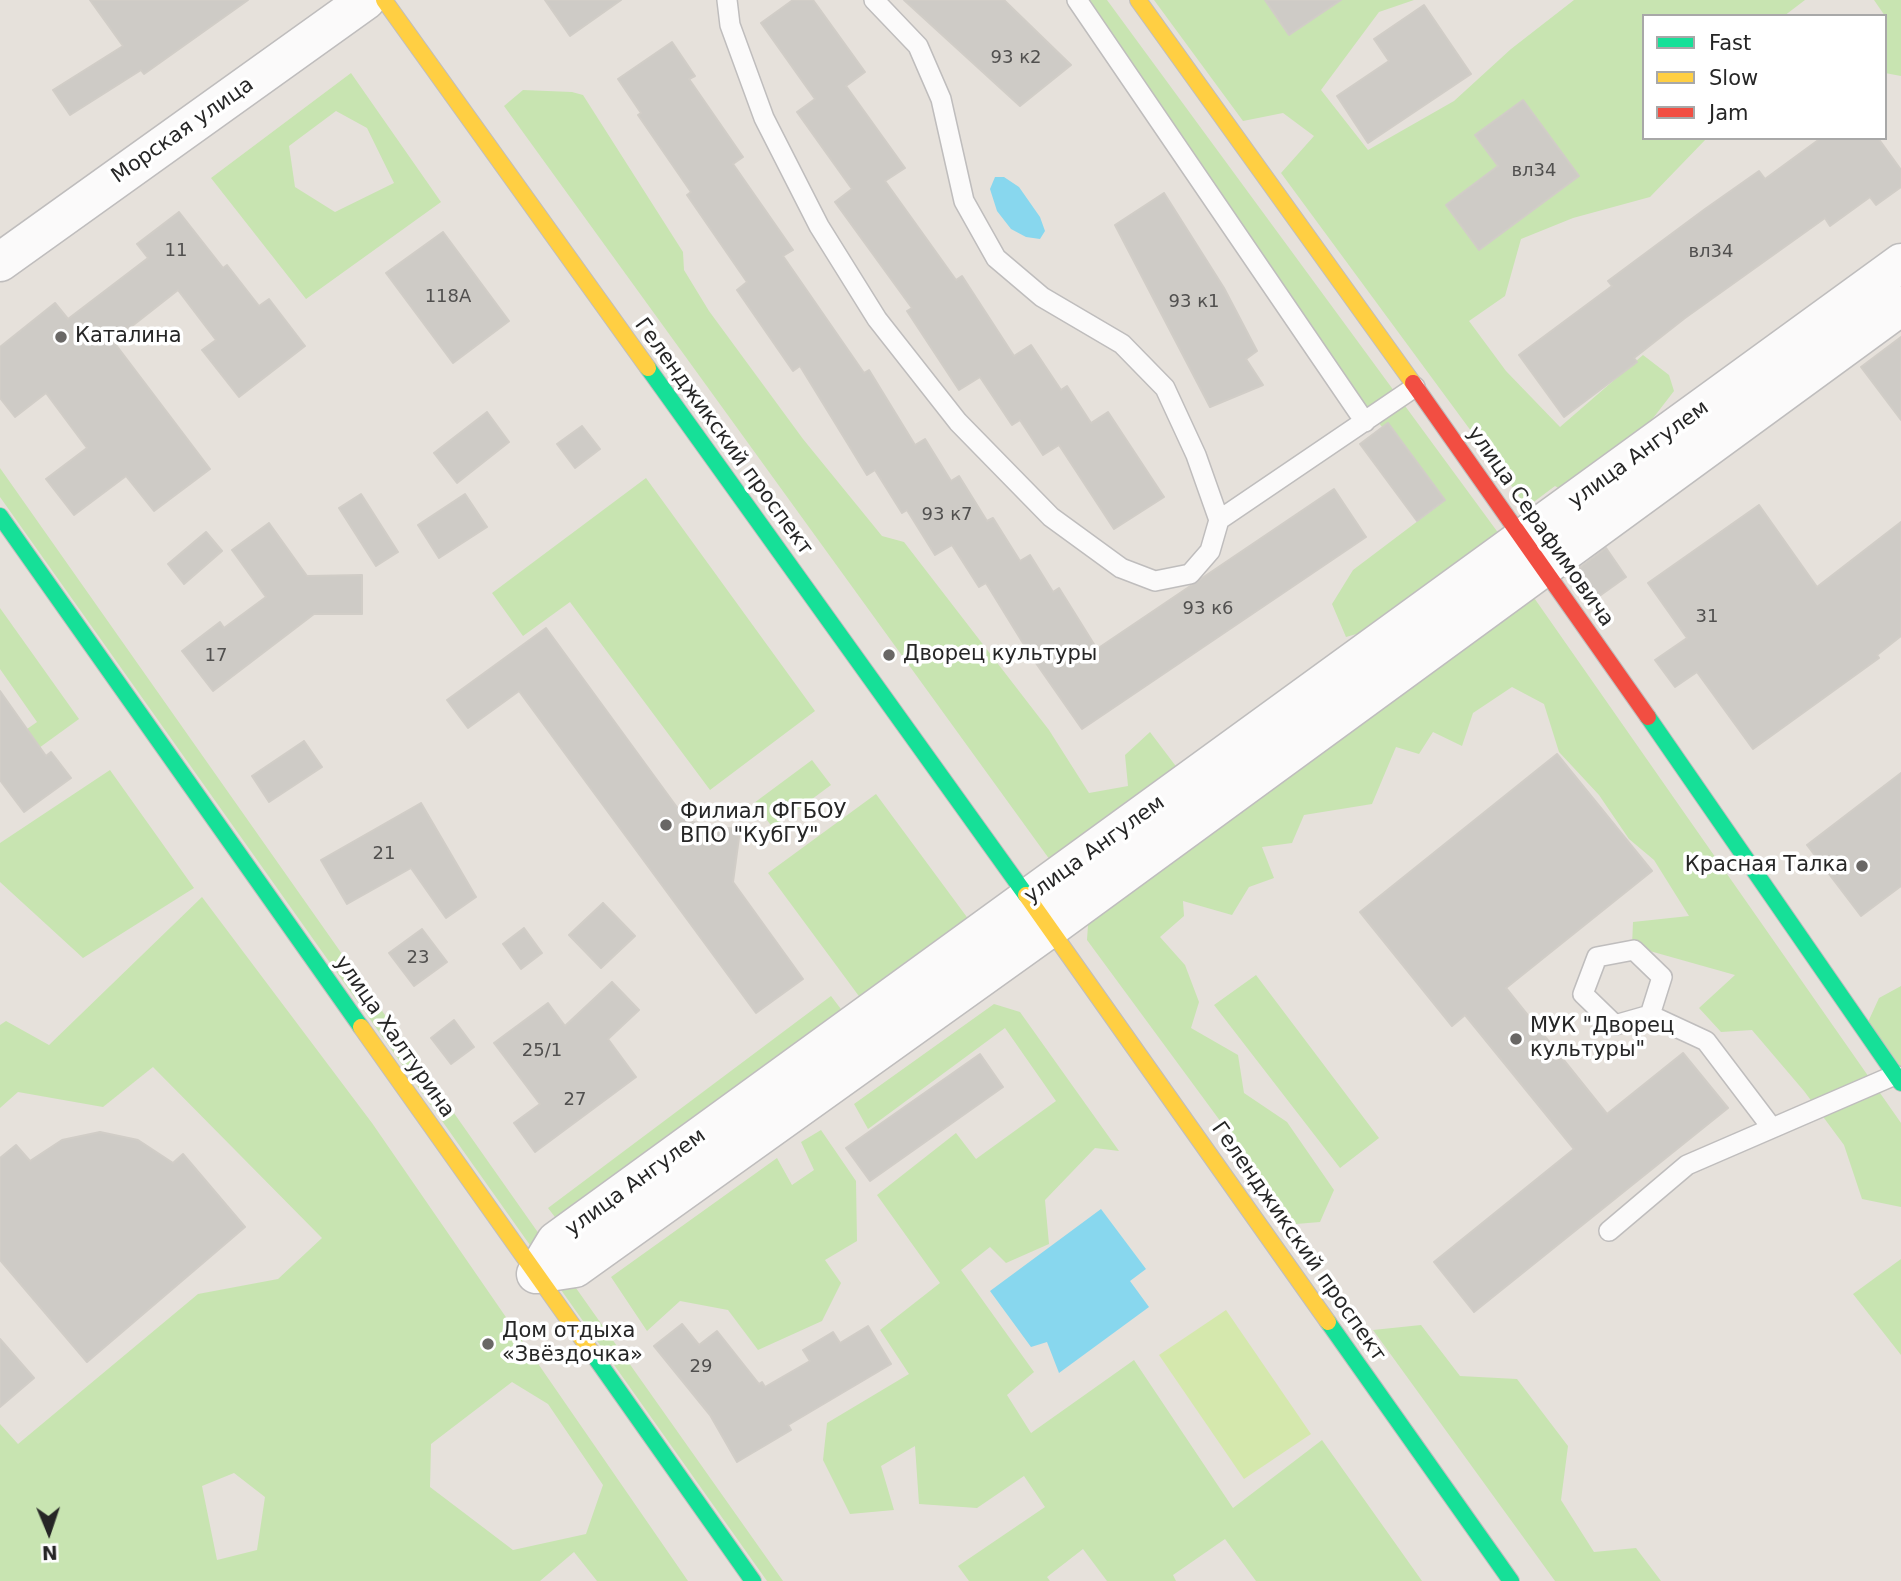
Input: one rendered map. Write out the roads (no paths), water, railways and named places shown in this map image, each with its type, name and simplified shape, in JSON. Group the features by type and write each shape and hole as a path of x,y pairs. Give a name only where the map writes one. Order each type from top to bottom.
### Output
{"street":[{"name":"Морская улица","path":"0,262 366,0"},
{"name":"Геленджикский проспект","path":"384,0 1039,913 1511,1581"},
{"name":"улица Серафимовича","path":"1138,0 1533,553 1898,1079"},
{"name":"улица Ангулем","path":"536,1274 575,1268 1039,913 1533,553 1901,263"},
{"name":"улица Ангулем","path":"1533,553 1901,306"},
{"name":"улица Халтурина","path":"0,516 754,1581"}],"lane":[{"path":"727,0 730,25 764,117 819,226 877,319 968,431 1051,517 1121,568 1132,573 1155,581 1189,574 1210,551 1219,520 1196,455 1165,388 1122,344 1042,297 996,258 964,201 941,99 918,46 874,0"},
{"path":"1077,0 1364,422"},
{"path":"1219,520 1415,387"},
{"path":"1650,1016 1706,1041 1772,1128"},
{"path":"1609,1231 1687,1166 1772,1128 1898,1079"}],"water":[{"path":"995,177 1004,177 1019,187 1040,217 1045,231 1040,239 1026,237 1011,229 997,211 990,189"},
{"path":"1101,1209 1146,1269 1130,1281 1149,1307 1059,1373 1047,1342 1031,1347 990,1291"}],"place":[{"name":"Каталина","path":"61,337"},
{"name":"Дворец культуры","path":"889,655"},
{"name":"Филиал ФГБОУ ВПО \"КубГУ\"","path":"666,825"},
{"name":"Красная Талка","path":"1862,866"},
{"name":"МУК \"Дворец культуры\"","path":"1516,1039"},
{"name":"Дом отдыха «Звёздочка»","path":"488,1344"}]}
